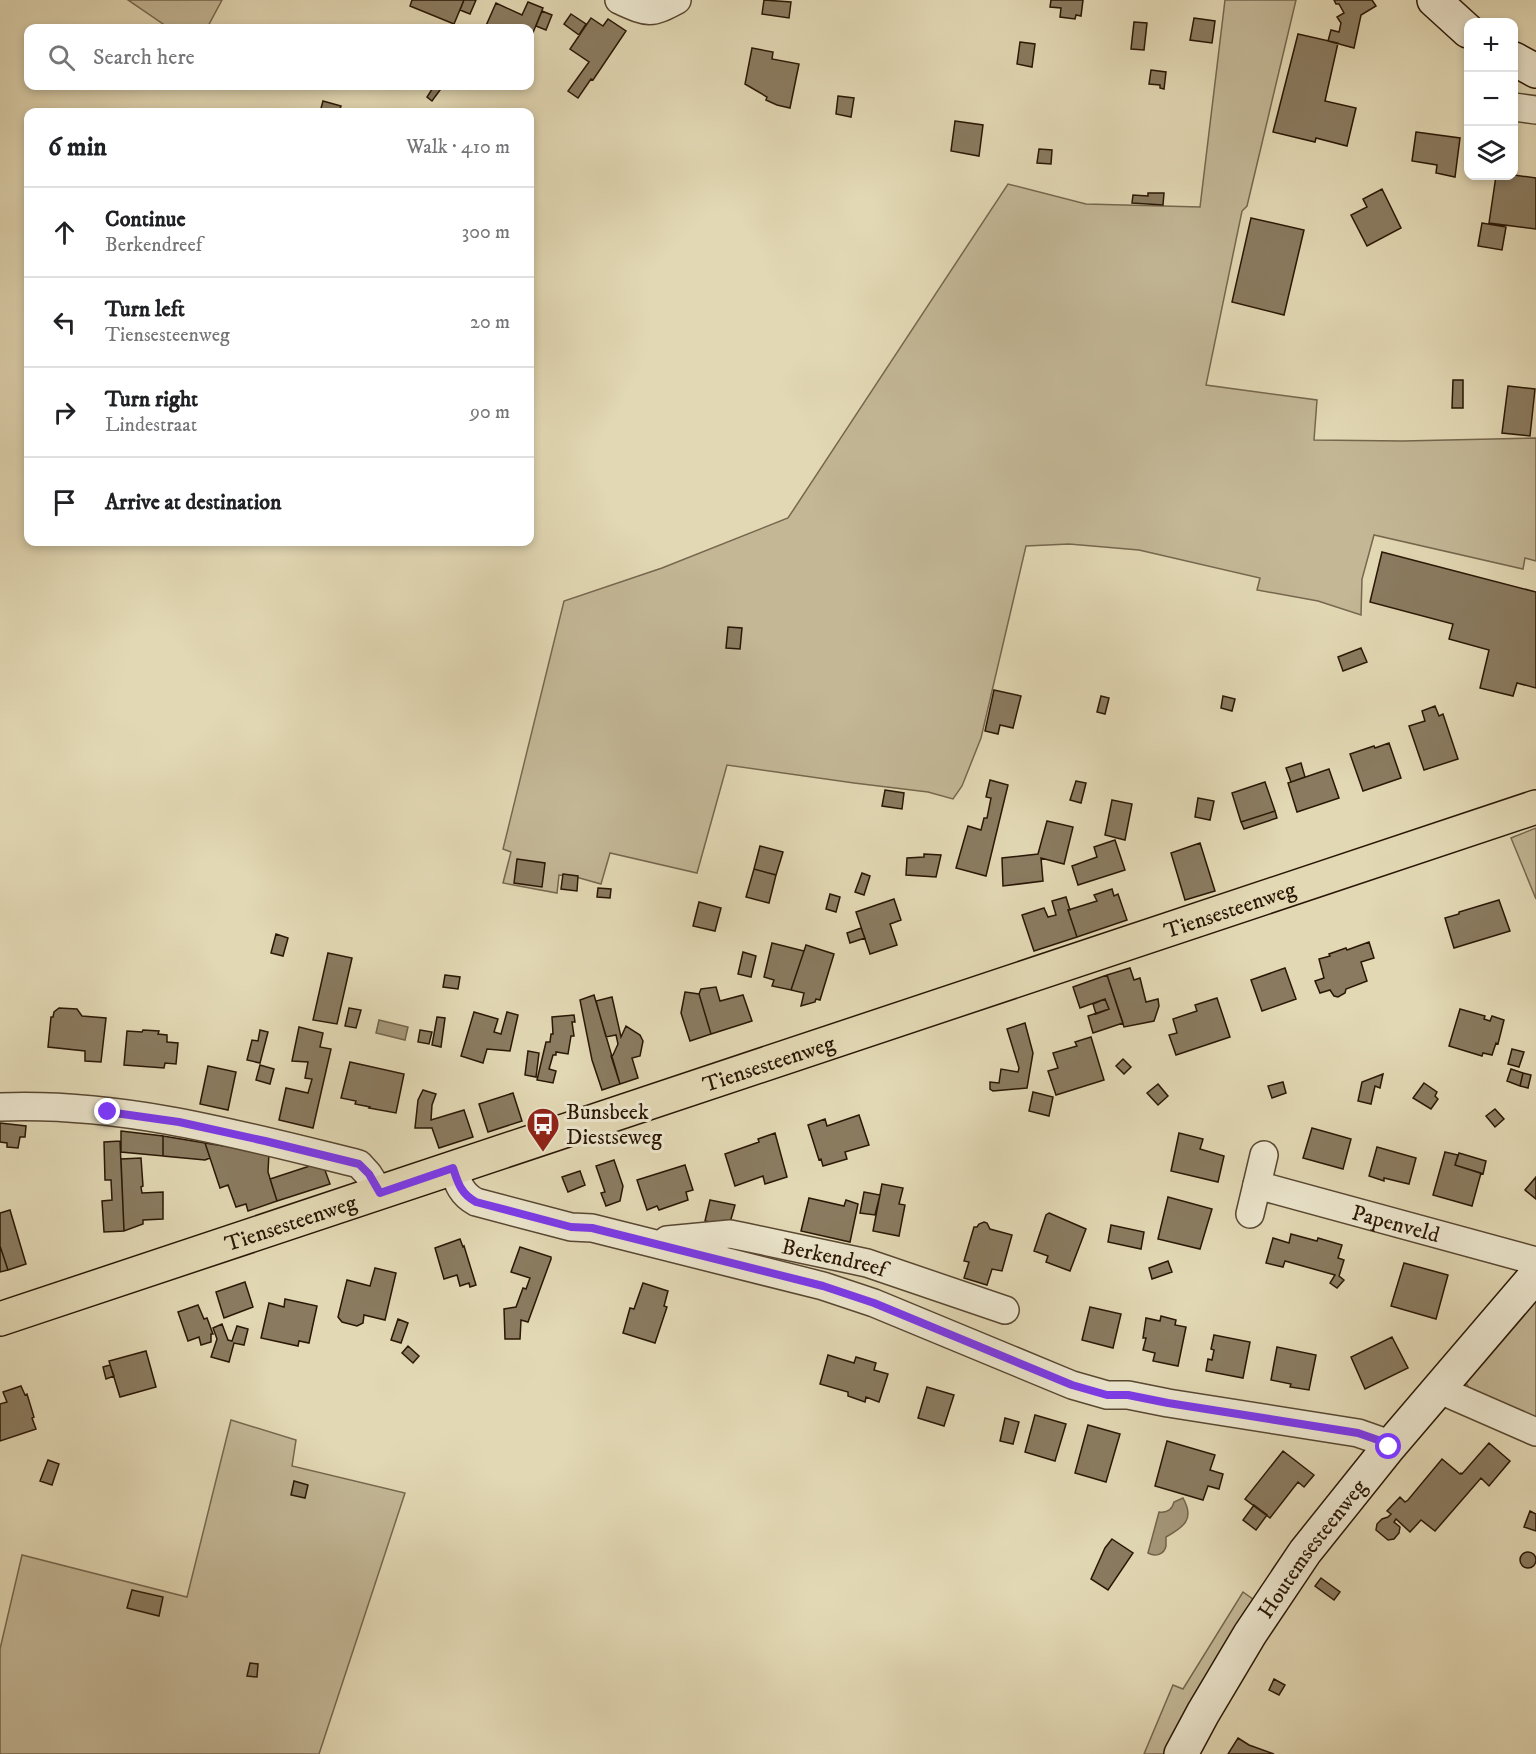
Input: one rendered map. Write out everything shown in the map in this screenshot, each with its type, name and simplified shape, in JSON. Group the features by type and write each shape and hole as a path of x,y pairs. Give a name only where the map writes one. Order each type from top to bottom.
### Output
{"main road":[{"name":"Tiensesteenweg","path":"0,1319 1536,807"}],"street":[{"path":"620,0 642,11 658,10 677,0"},
{"path":"1434,0 1464,27"},
{"path":"1518,61 1536,70"},
{"path":"1518,107 1536,110"},
{"path":"0,1107 23,1106 108,1112 179,1122 265,1141 359,1164 369,1174 380,1193"},
{"path":"1250,1214 1264,1155"},
{"name":"Berkendreef","path":"453,1168 460,1190 476,1202 571,1227 592,1228 823,1286 874,1303 1072,1385 1107,1395 1128,1395 1358,1433 1378,1440 1389,1447"},
{"name":"Papenveld","path":"1257,1185 1536,1261"},
{"name":"Berkendreef","path":"657,1244 669,1240 730,1234 867,1263 1005,1310"},
{"name":"Houtemsesteenweg","path":"1181,1754 1250,1634 1305,1552 1389,1447 1536,1275"},
{"path":"1439,1388 1536,1432"}],"shaded area":[{"path":"128,0 222,0 209,24 163,24"},
{"path":"1225,0 1296,0 1247,206 1242,211 1206,385 1317,400 1314,440 1403,441 1536,438 1536,561 1525,558 1523,569 1374,535 1362,579 1361,615 1318,601 1257,590 1260,578 1139,550 1069,544 1026,546 981,738 962,786 953,799 928,792 727,765 697,873 610,853 601,884 559,875 557,893 503,883 511,852 503,849 564,601 662,568 788,518 1008,184 1086,204 1200,207"},
{"path":"1536,828 1536,899 1511,838"},
{"path":"379,1020 408,1027 405,1040 376,1033"},
{"path":"1536,1295 1536,1421 1471,1391 1464,1380"},
{"path":"231,1420 296,1440 292,1466 405,1493 319,1754 0,1754 0,1649 22,1555 187,1597"},
{"path":"1183,1498 1188,1512 1186,1522 1166,1537 1166,1546 1161,1553 1156,1555 1148,1553 1159,1512 1168,1510 1174,1502"},
{"path":"1243,1592 1257,1602 1169,1754 1144,1754 1173,1685 1183,1689"}],"building":[{"path":"412,0 464,0 454,24 410,6"},
{"path":"464,0 476,0 470,14 460,10"},
{"path":"764,0 791,2 789,18 762,14"},
{"path":"1051,0 1083,0 1081,16 1076,15 1075,19 1060,17 1061,8 1050,7"},
{"path":"1334,0 1372,0 1376,6 1361,15 1354,48 1328,41 1331,30 1339,32 1341,23 1337,17 1344,13"},
{"path":"528,2 543,8 534,30 534,24 487,24 496,3 522,15"},
{"path":"542,11 552,15 546,30 536,26"},
{"path":"571,14 586,24 579,35 564,24"},
{"path":"591,18 603,26 608,19 626,31 578,98 568,91 589,62 570,49"},
{"path":"1194,18 1215,21 1212,43 1190,40"},
{"path":"1134,22 1147,23 1144,50 1131,49"},
{"path":"1298,34 1338,43 1325,101 1356,108 1347,146 1316,138 1315,142 1273,132"},
{"path":"1020,42 1035,44 1032,67 1017,64"},
{"path":"752,48 773,52 772,59 799,64 790,108 766,100 767,97 745,84"},
{"path":"1151,70 1166,72 1164,89 1160,88 1160,85 1149,84"},
{"path":"431,90 440,90 432,101 427,97"},
{"path":"838,96 854,98 851,117 836,114"},
{"path":"323,101 341,106 340,108 321,108"},
{"path":"955,121 983,125 979,156 951,151"},
{"path":"1416,132 1460,138 1455,177 1436,173 1437,165 1412,161"},
{"path":"1039,149 1052,150 1051,164 1037,163"},
{"path":"1518,176 1536,178 1536,229 1489,223 1495,180 1518,180"},
{"path":"1382,189 1401,228 1367,246 1351,215 1367,207 1363,199"},
{"path":"1148,193 1164,193 1163,205 1132,203 1133,195 1148,196"},
{"path":"1251,218 1304,230 1284,315 1232,302"},
{"path":"1482,223 1506,227 1502,250 1478,246"},
{"path":"1453,380 1463,380 1463,408 1452,408"},
{"path":"1508,386 1535,389 1530,436 1502,433"},
{"path":"1382,552 1536,592 1536,688 1517,683 1513,696 1480,688 1489,650 1449,639 1453,624 1370,602"},
{"path":"728,627 742,628 740,649 726,648"},
{"path":"1361,648 1367,662 1343,671 1338,657"},
{"path":"994,690 1021,696 1013,728 1000,725 998,734 985,731"},
{"path":"1101,696 1109,698 1105,714 1097,712"},
{"path":"1223,696 1235,699 1232,711 1221,708"},
{"path":"1435,706 1439,716 1443,714 1458,759 1424,770 1409,726 1425,721 1422,711"},
{"path":"1389,743 1401,778 1363,791 1350,754"},
{"path":"1301,763 1305,777 1291,782 1286,768"},
{"path":"1329,769 1339,798 1297,812 1288,783"},
{"path":"990,780 1008,785 986,876 956,868 968,826 981,830 984,818 987,818 991,798 986,797"},
{"path":"1076,781 1086,783 1081,803 1070,800"},
{"path":"1265,782 1275,811 1241,822 1232,793"},
{"path":"885,790 904,793 902,809 882,806"},
{"path":"1198,798 1214,801 1210,820 1195,817"},
{"path":"1112,800 1132,804 1125,840 1105,835"},
{"path":"1275,811 1277,818 1244,829 1241,822"},
{"path":"1047,821 1073,827 1064,864 1041,858 1043,881 1003,886 1002,858 1038,854"},
{"path":"1115,840 1125,870 1078,885 1072,866 1097,857 1094,847"},
{"path":"1200,843 1215,891 1185,900 1171,853"},
{"path":"760,846 783,852 776,875 754,869"},
{"path":"924,854 941,855 936,877 906,875 907,858 924,857"},
{"path":"517,859 545,863 542,887 514,883"},
{"path":"754,869 776,875 769,903 746,897"},
{"path":"862,873 870,876 864,895 855,892"},
{"path":"563,874 578,876 577,891 561,889"},
{"path":"598,888 611,889 610,898 597,897"},
{"path":"1112,889 1114,896 1118,894 1127,920 1077,937 1068,910 1097,901 1094,895"},
{"path":"830,894 840,897 836,912 826,909"},
{"path":"1066,897 1077,937 1034,951 1022,915 1044,908 1048,917 1056,915 1052,901"},
{"path":"894,899 901,920 890,924 897,945 870,954 856,912"},
{"path":"1499,900 1510,931 1454,948 1445,918"},
{"path":"699,902 721,908 715,931 693,926"},
{"path":"861,928 865,938 850,943 847,933"},
{"path":"276,934 288,938 283,956 271,953"},
{"path":"1369,942 1374,958 1361,962 1367,981 1346,989 1345,993 1338,997 1334,996 1330,990 1320,993 1315,981 1324,978 1319,959"},
{"path":"772,943 804,951 791,990 772,986 774,980 764,977"},
{"path":"806,945 834,954 820,1000 816,999 815,1002 801,1006 804,993 791,990"},
{"path":"743,952 756,956 751,977 738,974"},
{"path":"328,953 352,958 337,1024 313,1020"},
{"path":"1130,968 1134,980 1140,978 1146,1002 1158,999 1159,1006 1154,1021 1124,1027 1107,975"},
{"path":"1285,968 1296,999 1262,1011 1251,980"},
{"path":"445,975 460,977 458,989 443,987"},
{"path":"1107,975 1123,1023 1093,1033 1088,1016 1109,1009 1105,999 1080,1008 1073,987"},
{"path":"716,987 720,1001 743,995 752,1021 711,1034 699,994 701,989"},
{"path":"685,992 699,994 711,1034 690,1041 681,1013"},
{"path":"594,995 620,1084 602,1090 592,1060 580,1000"},
{"path":"612,997 621,1037 626,1026 640,1035 643,1041 640,1056 632,1058 638,1078 620,1084 611,1056 618,1044 616,1035 606,1037 596,1001"},
{"path":"1217,998 1230,1037 1176,1055 1169,1035 1177,1033 1173,1019 1197,1011 1195,1005"},
{"path":"1105,999 1109,1009 1096,1014 1093,1004"},
{"path":"59,1008 77,1009 82,1016 106,1018 101,1062 85,1061 85,1051 48,1047 51,1017"},
{"path":"349,1008 361,1010 356,1028 345,1026"},
{"path":"1460,1009 1485,1016 1484,1019 1490,1021 1492,1016 1504,1020 1498,1044 1496,1043 1492,1055 1483,1053 1482,1056 1449,1046"},
{"path":"474,1012 498,1019 494,1032 501,1034 507,1012 518,1015 510,1051 487,1049 483,1063 461,1056"},
{"path":"574,1015 575,1022 572,1022 574,1036 571,1036 568,1054 556,1052 556,1055 553,1055 549,1069 556,1071 553,1083 537,1080 546,1042 550,1042 551,1034 553,1034 552,1017"},
{"path":"437,1017 445,1018 441,1047 432,1045"},
{"path":"1025,1023 1033,1053 1027,1088 993,1091 990,1089 990,1082 999,1083 1001,1069 1018,1072 1019,1068 1007,1029"},
{"path":"299,1027 323,1033 320,1047 331,1049 313,1128 279,1120 286,1088 308,1093 312,1079 305,1078 308,1062 292,1061"},
{"path":"143,1030 159,1031 158,1034 167,1035 167,1042 178,1043 176,1064 165,1063 164,1068 124,1065 127,1031 142,1032"},
{"path":"260,1030 268,1032 260,1063 247,1060 252,1040 258,1041"},
{"path":"420,1030 432,1032 429,1044 418,1042"},
{"path":"1091,1037 1104,1080 1056,1095 1048,1071 1058,1068 1053,1053 1077,1046 1075,1042"},
{"path":"1512,1049 1524,1052 1519,1067 1508,1064"},
{"path":"528,1051 539,1053 536,1077 525,1075"},
{"path":"1123,1059 1131,1067 1124,1074 1116,1066"},
{"path":"350,1062 404,1074 396,1113 369,1108 355,1104 356,1101 341,1098"},
{"path":"260,1065 274,1069 270,1084 256,1080"},
{"path":"208,1066 236,1072 228,1110 200,1104"},
{"path":"1511,1069 1523,1073 1520,1086 1507,1081"},
{"path":"1523,1073 1531,1075 1528,1088 1520,1086"},
{"path":"1383,1074 1380,1088 1375,1086 1371,1104 1358,1101 1362,1082"},
{"path":"1283,1082 1286,1093 1272,1098 1268,1086"},
{"path":"1424,1083 1437,1092 1435,1096 1438,1099 1431,1109 1413,1098"},
{"path":"1158,1084 1168,1096 1158,1105 1147,1093"},
{"path":"423,1090 436,1094 432,1105 431,1120 464,1110 473,1137 439,1148 432,1128 415,1128 418,1100"},
{"path":"1033,1092 1053,1097 1049,1116 1029,1111"},
{"path":"513,1093 522,1121 488,1132 479,1104"},
{"path":"1495,1109 1504,1119 1495,1127 1486,1116"},
{"path":"859,1115 869,1145 845,1152 847,1159 823,1166 808,1125 825,1119 827,1126"},
{"path":"0,1123 26,1126 25,1137 20,1137 18,1148 7,1147 7,1143 0,1142"},
{"path":"1312,1128 1351,1139 1343,1169 1303,1158"},
{"path":"121,1131 163,1136 163,1156 121,1152"},
{"path":"775,1133 787,1177 765,1184 763,1176 735,1186 725,1154 759,1142 758,1139"},
{"path":"1179,1133 1203,1139 1200,1149 1224,1156 1218,1182 1171,1171"},
{"path":"163,1136 205,1143 210,1158 205,1160 163,1156"},
{"path":"120,1141 124,1231 104,1232 102,1201 112,1200 111,1180 105,1180 104,1142"},
{"path":"205,1143 269,1153 268,1172 277,1201 248,1211 246,1204 236,1207 228,1185 220,1188"},
{"path":"1377,1147 1416,1158 1409,1184 1384,1178 1384,1181 1369,1176"},
{"path":"1445,1152 1458,1155 1455,1165 1481,1173 1472,1206 1433,1195"},
{"path":"1459,1153 1486,1161 1483,1174 1455,1165"},
{"path":"141,1158 142,1193 163,1192 163,1219 143,1220 143,1224 124,1231 121,1159"},
{"path":"614,1160 623,1186 620,1201 606,1206 601,1193 605,1192 596,1166"},
{"path":"322,1162 330,1184 277,1201 270,1179"},
{"path":"685,1165 693,1190 686,1192 688,1200 659,1210 657,1206 647,1210 637,1180"},
{"path":"580,1171 585,1185 568,1192 562,1177"},
{"path":"1536,1177 1536,1199 1525,1190"},
{"path":"882,1184 903,1188 899,1204 905,1205 899,1236 873,1231"},
{"path":"864,1192 880,1195 875,1215 860,1213"},
{"path":"1168,1197 1212,1209 1200,1249 1158,1239"},
{"path":"809,1198 844,1206 846,1200 858,1204 850,1242 801,1231"},
{"path":"710,1200 735,1205 729,1226 705,1221"},
{"path":"10,1210 26,1264 8,1270 0,1246 0,1213"},
{"path":"1049,1213 1086,1229 1070,1271 1046,1262 1048,1256 1034,1251 1046,1215"},
{"path":"984,1222 990,1229 1012,1235 1002,1271 992,1269 987,1285 964,1278 969,1262 964,1261 974,1227"},
{"path":"1111,1225 1144,1232 1141,1249 1108,1242"},
{"path":"1291,1234 1342,1245 1338,1258 1344,1260 1339,1276 1344,1280 1337,1288 1330,1283 1335,1275 1285,1261 1283,1267 1266,1263 1273,1238 1289,1243"},
{"path":"460,1239 476,1285 470,1287 469,1283 460,1286 457,1275 444,1279 435,1248"},
{"path":"0,1246 8,1270 0,1272"},
{"path":"520,1247 551,1257 551,1259 528,1322 521,1320 520,1339 505,1339 504,1309 516,1307 523,1288 526,1289 530,1278 511,1272"},
{"path":"1168,1261 1172,1272 1152,1279 1149,1268"},
{"path":"1404,1263 1448,1275 1436,1319 1391,1306"},
{"path":"375,1268 396,1273 385,1320 364,1315 363,1323 357,1326 342,1322 338,1317 347,1280 370,1286"},
{"path":"245,1282 253,1307 224,1318 216,1292"},
{"path":"643,1283 668,1291 664,1306 667,1307 655,1343 623,1333 630,1308 634,1309"},
{"path":"285,1299 317,1306 309,1343 299,1341 298,1346 261,1338 269,1303 284,1307"},
{"path":"198,1305 204,1319 207,1318 213,1334 211,1334 211,1342 201,1345 199,1337 188,1341 178,1312"},
{"path":"1090,1307 1121,1314 1113,1348 1082,1340"},
{"path":"1161,1316 1176,1320 1175,1325 1186,1327 1178,1366 1153,1361 1155,1353 1143,1350 1146,1338 1143,1338 1146,1318 1160,1321"},
{"path":"398,1319 408,1323 401,1343 391,1340"},
{"path":"222,1324 228,1340 232,1341 237,1326 248,1329 244,1345 234,1343 229,1362 211,1357 217,1339 213,1328"},
{"path":"1214,1335 1250,1342 1243,1378 1206,1371 1208,1359 1212,1360 1214,1350 1211,1349"},
{"path":"1392,1337 1408,1368 1365,1389 1351,1357"},
{"path":"408,1346 419,1356 413,1363 402,1353"},
{"path":"1277,1347 1316,1355 1309,1390 1290,1387 1291,1384 1271,1380"},
{"path":"146,1351 156,1387 120,1397 109,1361"},
{"path":"828,1355 854,1363 856,1357 876,1363 874,1370 888,1374 879,1402 866,1397 865,1402 848,1396 848,1392 820,1384"},
{"path":"110,1365 114,1376 106,1379 103,1367"},
{"path":"21,1386 25,1395 27,1394 36,1429 0,1441 0,1404 7,1402 3,1392"},
{"path":"927,1387 954,1395 944,1426 918,1418"},
{"path":"1035,1415 1066,1424 1055,1461 1025,1452"},
{"path":"1005,1418 1019,1422 1013,1444 1000,1441"},
{"path":"1088,1425 1120,1434 1106,1482 1075,1473"},
{"path":"1167,1441 1215,1455 1210,1470 1223,1474 1219,1489 1208,1486 1203,1500 1155,1486"},
{"path":"1489,1443 1510,1461 1489,1486 1481,1478 1435,1531 1421,1520 1410,1532 1396,1519 1394,1522 1400,1527 1394,1539 1388,1540 1376,1530 1377,1524 1391,1514 1387,1511 1400,1497 1405,1502 1408,1500 1442,1459 1462,1474"},
{"path":"1283,1451 1314,1475 1304,1487 1298,1482 1270,1518 1245,1499"},
{"path":"48,1460 59,1464 52,1485 40,1481"},
{"path":"294,1481 308,1485 305,1498 291,1495"},
{"path":"1254,1505 1267,1515 1256,1530 1243,1520"},
{"path":"1530,1511 1536,1514 1536,1531 1524,1527"},
{"path":"1112,1539 1133,1553 1108,1590 1091,1579 1105,1548"},
{"path":"1528,1552 1534,1554 1536,1560 1534,1566 1528,1568 1522,1566 1520,1560 1522,1554"},
{"path":"1321,1578 1340,1592 1334,1600 1315,1586"},
{"path":"132,1590 163,1597 159,1616 127,1608"},
{"path":"250,1663 258,1664 257,1677 247,1676"},
{"path":"1274,1679 1285,1685 1279,1695 1269,1690"},
{"path":"1238,1738 1249,1745 1274,1754 1228,1754"}],"place":[{"name":"Bunsbeek Diestseweg","path":"543,1153"}],"route":[{"path":"108,1112 179,1122 359,1164 369,1174 380,1193 453,1168 460,1190 476,1202 571,1227 592,1228 725,1260 823,1286 874,1303 1072,1385 1107,1395 1128,1395 1358,1433 1378,1440 1389,1447"}]}
